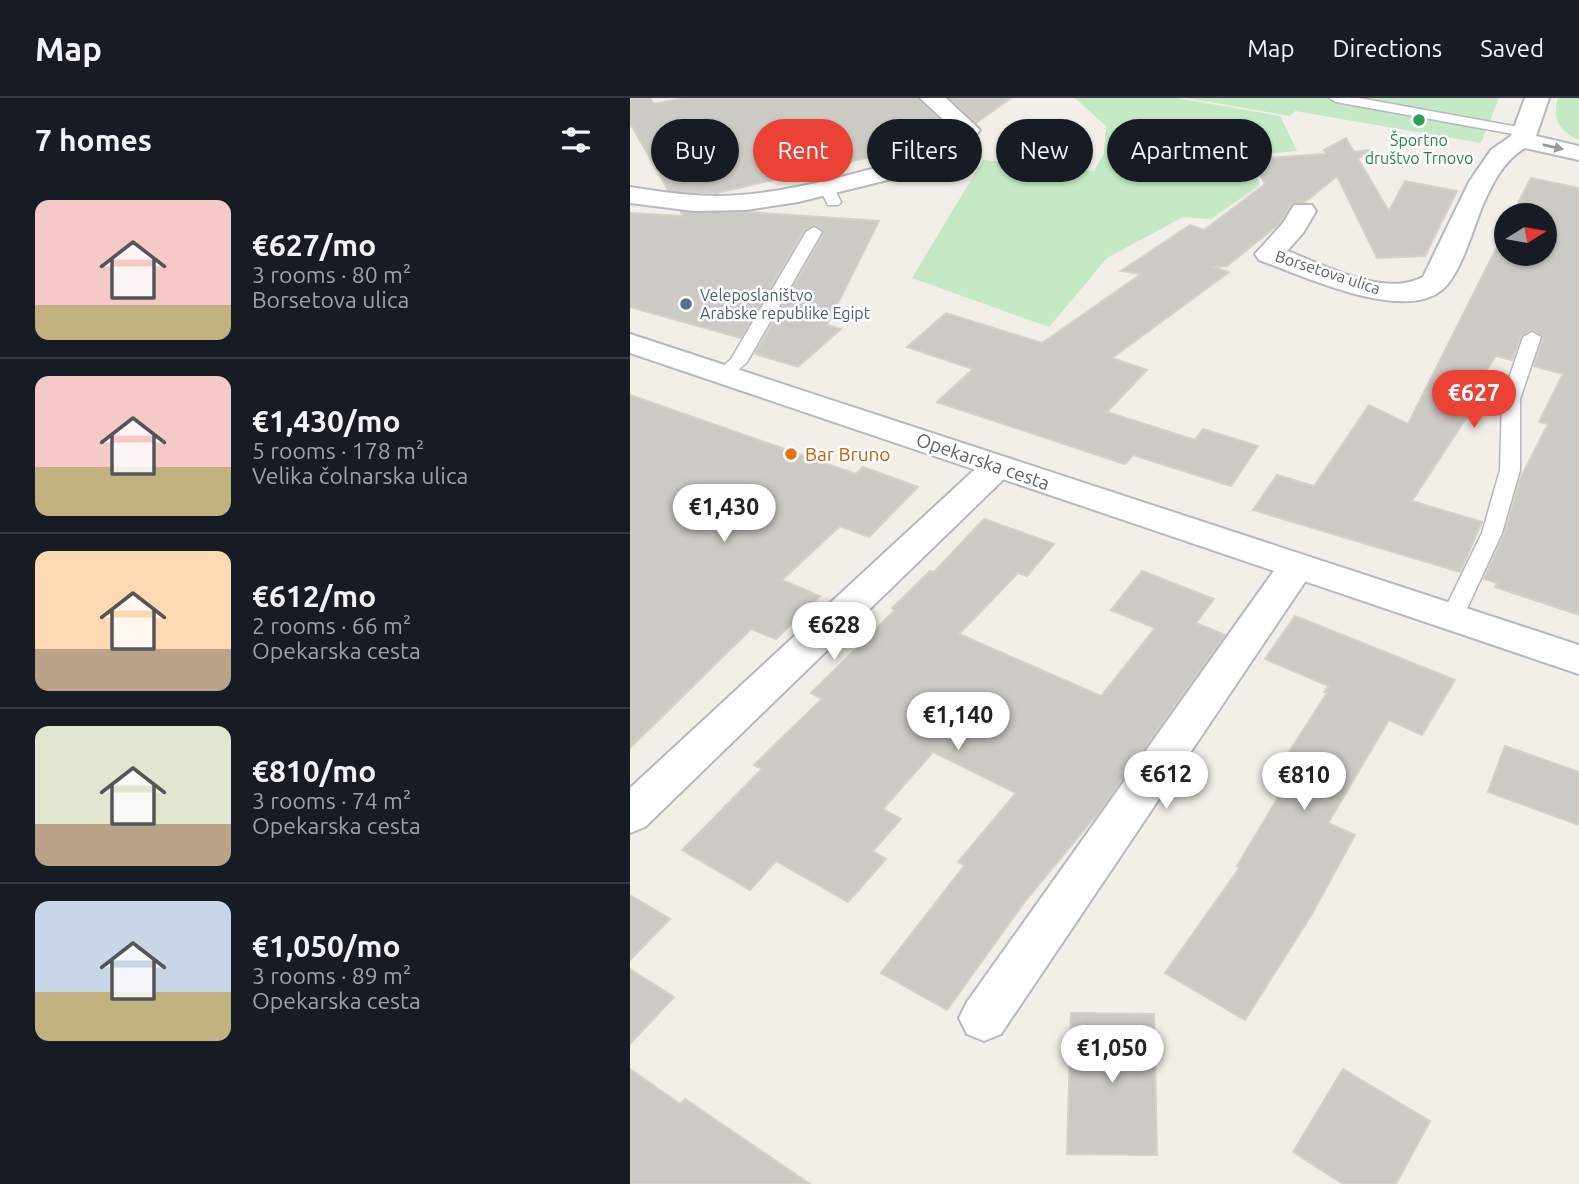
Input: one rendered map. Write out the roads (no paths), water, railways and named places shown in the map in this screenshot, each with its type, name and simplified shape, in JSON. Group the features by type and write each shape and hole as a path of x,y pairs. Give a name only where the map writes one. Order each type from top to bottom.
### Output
{"street":[{"path":"932,98 956,119"},
{"path":"1537,98 1523,136 1579,153"},
{"name":"Borsetova ulica","path":"1303,211 1294,227 1269,254 1379,291 1404,293 1423,290 1435,281 1467,209 1493,161 1502,149 1523,136"},
{"path":"630,195 694,204 740,202 830,195 867,182"},
{"name":"Opekarska cesta","path":"630,343 1579,660"},
{"path":"630,815 998,466"},
{"path":"984,1018 1296,567"}],"lane":[{"path":"1336,98 1523,136"},
{"path":"724,374 738,362 814,232"},
{"path":"1452,617 1492,533 1510,470 1511,399 1532,337"}],"place":[{"name":"Športno društvo Trnovo","path":"1419,120"},
{"name":"Veleposlaništvo Arabske republike Egipt","path":"686,304"},
{"name":"Bar Bruno","path":"791,454"}]}
